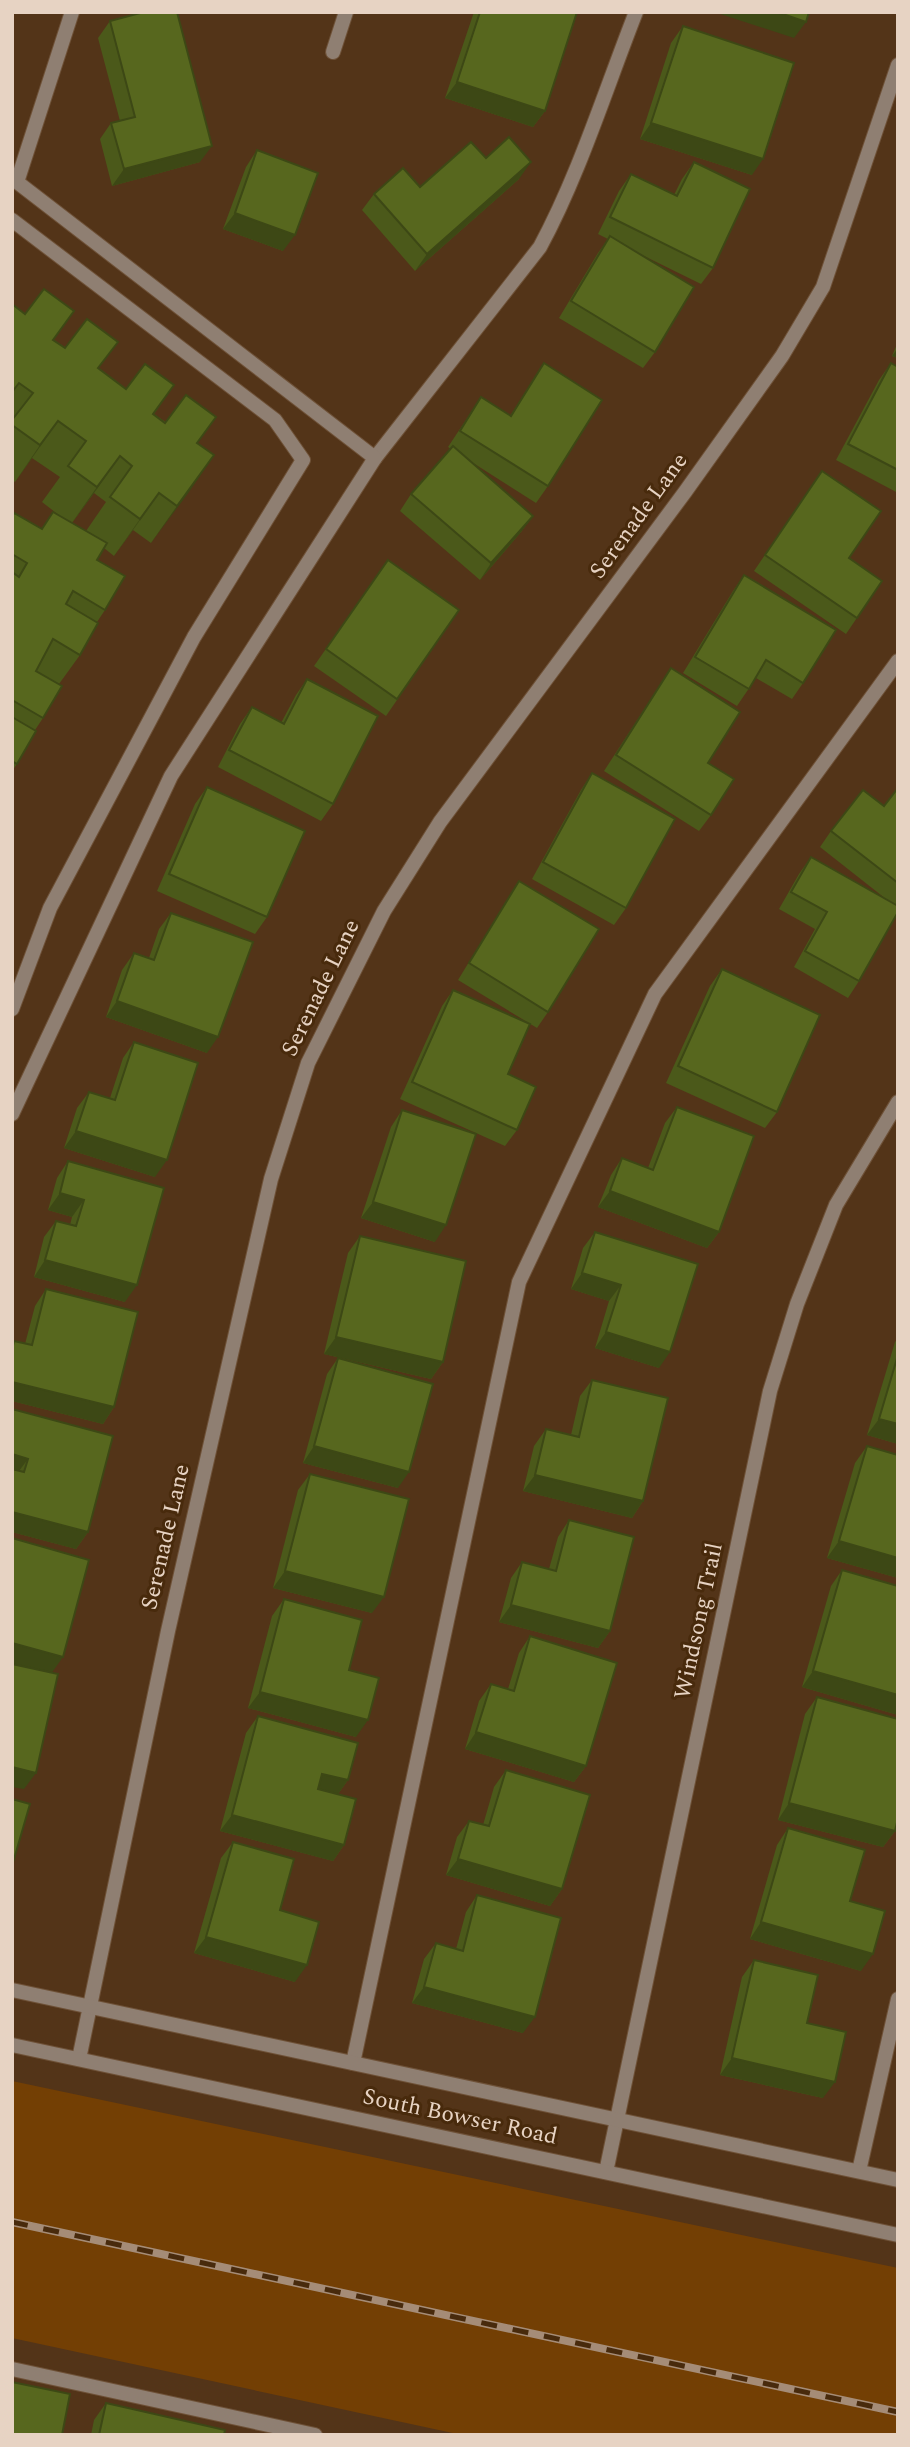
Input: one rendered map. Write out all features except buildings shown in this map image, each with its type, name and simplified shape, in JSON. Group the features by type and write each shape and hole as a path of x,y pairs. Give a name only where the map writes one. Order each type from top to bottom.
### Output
{"street":[{"path":"72,12 17,182 375,458"},
{"path":"333,51 346,12"},
{"path":"12,1114 171,776 375,458 540,247 569,185 636,12"},
{"name":"Serenade Lane","path":"79,2059 168,1631 271,1180 308,1063 384,911 440,822 685,492 782,356 816,299 823,287 898,65"},
{"path":"12,220 275,420 303,460 194,638 50,908 12,1009"},
{"path":"353,2063 519,1282 655,994 898,662"},
{"name":"Windsong Trail","path":"606,2172 771,1391 797,1304 836,1205 898,1102"},
{"name":"South Bowser Road","path":"12,1990 898,2180"},
{"path":"859,2171 898,1999"},
{"name":"South Bowser Road","path":"12,2045 898,2235"},
{"path":"12,2369 315,2435"}],"shaded area":[{"path":"12,2081 898,2268 898,2435 462,2435 12,2338"}],"railway":[{"path":"12,2222 898,2412"}]}
